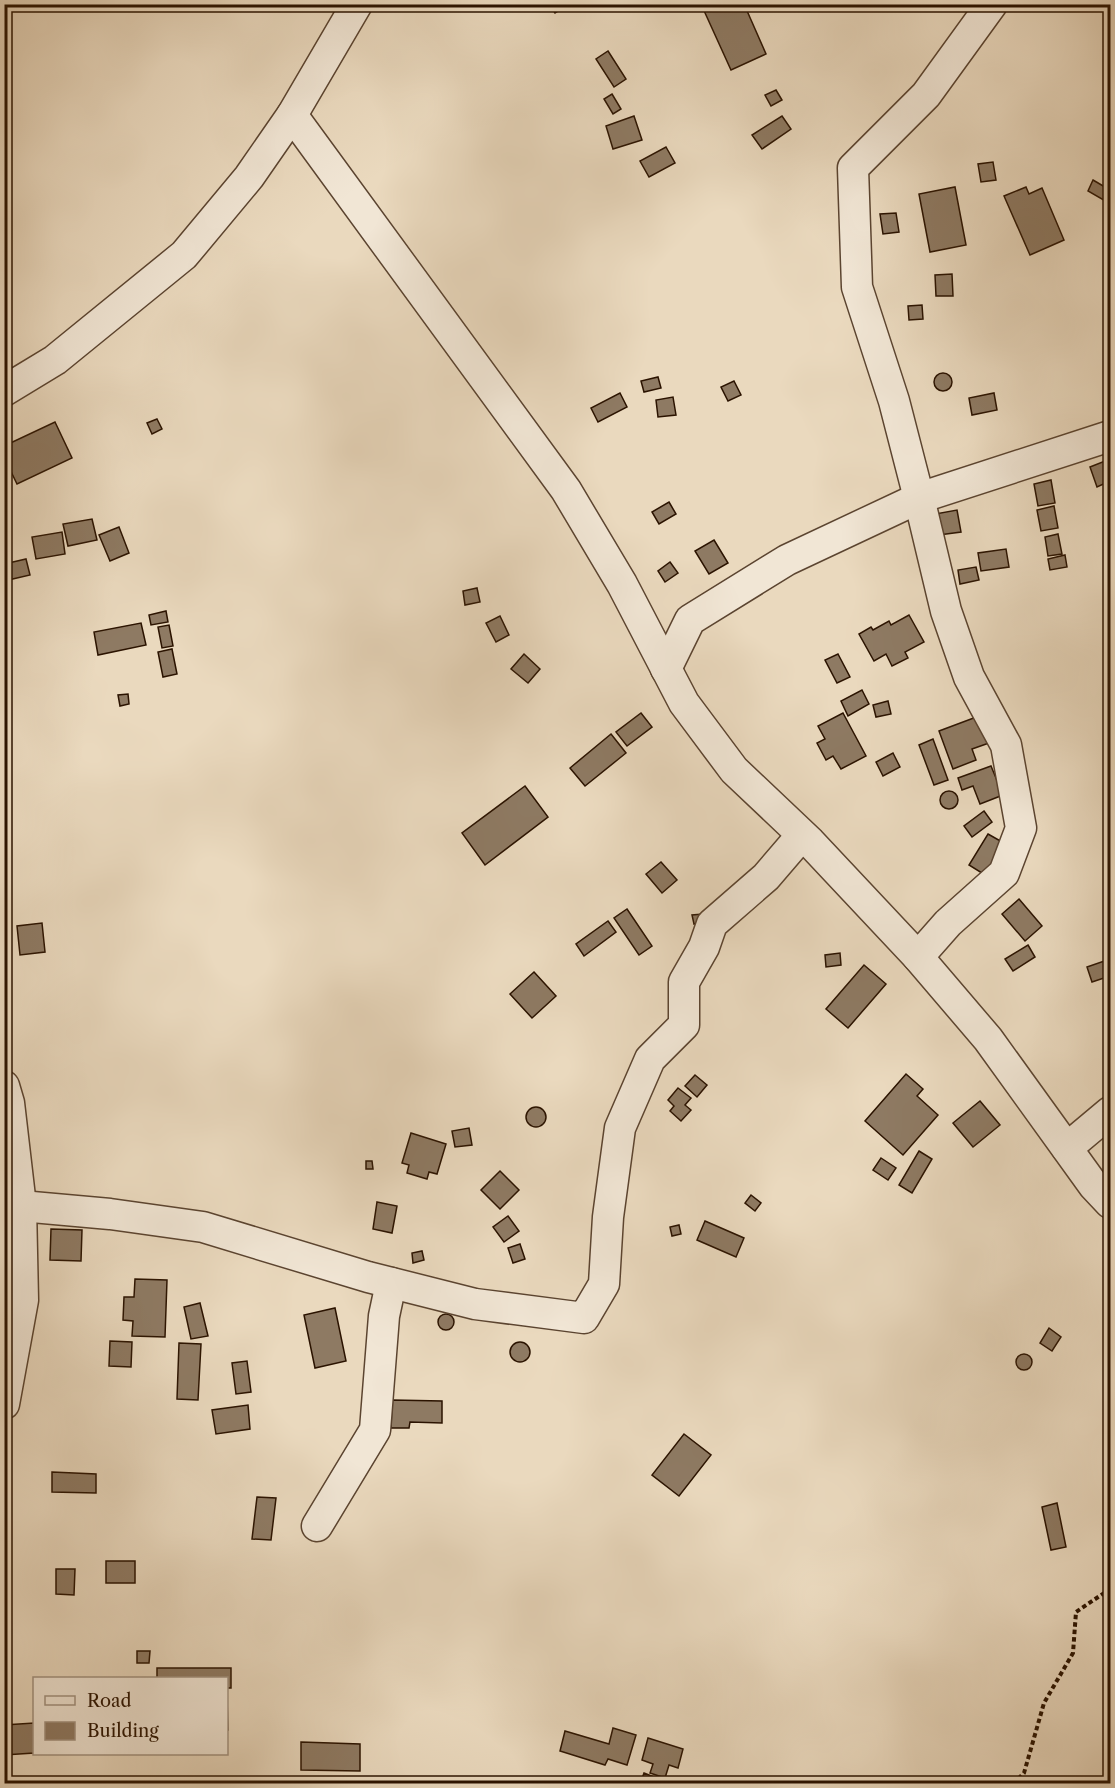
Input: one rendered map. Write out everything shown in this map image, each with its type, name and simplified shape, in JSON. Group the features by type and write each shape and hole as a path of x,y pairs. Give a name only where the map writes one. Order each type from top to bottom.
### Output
{"street":[{"path":"4,391 55,360 184,255 249,177 292,115 357,4"},
{"path":"918,957 948,923 1004,873 1021,828 1006,745 969,677 950,622 894,401 857,287 853,168 926,95 992,4"},
{"path":"292,115 566,490 622,584 684,703 734,770 802,835 918,957 987,1039 1094,1186 1110,1203"},
{"path":"666,669 690,620 787,560 919,498 1110,436"},
{"path":"13,1209 110,1214 203,1227 391,1283 475,1304 584,1318 604,1284 608,1217 620,1128 650,1059 684,1025 684,982 704,947 712,924 766,877 802,835"},
{"path":"4,1086 9,1104 13,1209 24,1300 4,1404"},
{"path":"1066,1148 1110,1112"},
{"path":"317,1526 375,1430 384,1316 391,1283"}],"path":[{"path":"1013,1784 1024,1773 1044,1703 1073,1653 1076,1612 1110,1589"}],"building":[{"path":"549,4 569,4 555,13"},
{"path":"701,4 744,4 766,54 731,70"},
{"path":"608,51 626,79 614,87 596,59"},
{"path":"776,90 782,100 771,106 765,95"},
{"path":"612,94 621,109 613,114 604,99"},
{"path":"634,116 642,140 613,149 606,126"},
{"path":"782,116 791,129 762,149 752,135"},
{"path":"666,147 675,163 649,177 640,161"},
{"path":"993,162 996,180 981,182 978,164"},
{"path":"1093,180 1110,190 1107,202 1088,191"},
{"path":"955,187 966,245 930,252 919,194"},
{"path":"1026,187 1029,194 1042,188 1064,240 1030,255 1004,196"},
{"path":"896,213 899,232 883,234 880,214"},
{"path":"952,274 953,296 936,296 935,275"},
{"path":"922,305 923,319 909,320 908,306"},
{"path":"939,373 947,373 952,378 950,389 939,391 934,386 934,378"},
{"path":"658,377 661,388 644,392 641,381"},
{"path":"734,381 741,395 728,401 721,387"},
{"path":"620,393 627,407 598,422 591,408"},
{"path":"994,393 997,410 972,415 969,398"},
{"path":"673,397 676,415 658,417 656,400"},
{"path":"157,419 162,429 152,434 147,423"},
{"path":"55,422 72,458 17,484 4,457 4,446"},
{"path":"1110,459 1110,481 1097,487 1090,467"},
{"path":"1051,480 1055,503 1038,506 1034,484"},
{"path":"669,502 676,514 659,524 652,512"},
{"path":"1054,506 1058,528 1041,531 1037,510"},
{"path":"957,510 961,532 939,535 935,514"},
{"path":"92,519 97,540 68,546 63,524"},
{"path":"119,527 129,553 110,561 99,535"},
{"path":"62,532 65,554 36,559 32,537"},
{"path":"1058,534 1062,554 1048,556 1045,537"},
{"path":"714,540 728,563 709,574 695,551"},
{"path":"1006,549 1009,567 981,571 978,553"},
{"path":"1065,555 1067,567 1050,570 1048,559"},
{"path":"26,559 30,575 4,581 4,564"},
{"path":"670,562 678,573 665,582 658,571"},
{"path":"976,567 979,580 960,584 958,570"},
{"path":"477,588 480,602 465,605 463,591"},
{"path":"166,611 168,622 151,625 149,615"},
{"path":"909,615 924,642 905,652 908,658 892,666 886,654 874,661 859,634 871,627 873,630 889,621 891,625"},
{"path":"500,616 509,635 496,642 486,623"},
{"path":"141,623 146,645 98,655 94,632"},
{"path":"169,625 173,646 162,648 158,627"},
{"path":"172,649 177,674 163,677 158,652"},
{"path":"524,654 540,669 528,683 511,669"},
{"path":"838,654 850,677 837,683 825,660"},
{"path":"862,690 869,704 848,716 841,701"},
{"path":"128,694 129,704 120,706 118,695"},
{"path":"888,701 891,714 876,717 873,705"},
{"path":"641,713 652,727 627,746 616,732"},
{"path":"843,713 866,756 841,769 833,756 826,760 817,743 825,739 818,726"},
{"path":"979,716 989,743 972,749 976,760 953,769 939,731"},
{"path":"611,734 626,753 585,786 570,768"},
{"path":"933,739 948,780 934,785 919,745"},
{"path":"893,753 900,767 883,776 876,762"},
{"path":"991,766 1003,795 980,804 973,786 962,790 958,778"},
{"path":"525,786 548,817 485,865 462,833"},
{"path":"949,791 957,796 958,800 953,808 949,809 941,804 940,800 945,792"},
{"path":"984,811 992,822 972,837 964,826"},
{"path":"988,834 1004,843 985,875 969,865"},
{"path":"661,862 677,880 662,893 646,874"},
{"path":"1019,899 1042,926 1025,941 1002,914"},
{"path":"627,909 652,946 639,955 614,918"},
{"path":"703,914 704,922 694,924 692,915"},
{"path":"608,921 616,932 584,956 576,944"},
{"path":"42,923 45,952 20,955 17,926"},
{"path":"1028,945 1035,957 1013,971 1005,959"},
{"path":"840,953 841,965 826,967 825,955"},
{"path":"1110,959 1110,976 1092,982 1087,967"},
{"path":"864,965 886,984 848,1028 826,1009"},
{"path":"534,972 556,996 532,1018 510,994"},
{"path":"906,1074 923,1089 917,1096 938,1115 903,1155 865,1121"},
{"path":"695,1075 707,1085 697,1097 685,1086"},
{"path":"678,1088 691,1098 685,1105 691,1110 681,1121 670,1111 674,1106 668,1100"},
{"path":"980,1101 1000,1125 973,1147 953,1123"},
{"path":"536,1107 543,1110 546,1117 543,1124 536,1127 529,1124 526,1117 529,1110"},
{"path":"469,1128 472,1145 455,1147 452,1131"},
{"path":"411,1133 446,1144 437,1174 429,1172 427,1179 407,1173 409,1165 402,1163"},
{"path":"919,1151 932,1159 912,1193 899,1185"},
{"path":"881,1158 896,1168 888,1180 873,1170"},
{"path":"366,1161 372,1161 373,1169 366,1169"},
{"path":"500,1171 519,1190 500,1209 481,1190"},
{"path":"751,1195 761,1203 755,1211 745,1203"},
{"path":"377,1202 397,1206 392,1233 373,1229"},
{"path":"508,1216 519,1231 504,1242 493,1227"},
{"path":"705,1221 744,1238 736,1257 697,1240"},
{"path":"679,1225 681,1234 672,1236 670,1227"},
{"path":"51,1229 82,1230 81,1261 50,1260"},
{"path":"520,1244 525,1259 513,1263 508,1248"},
{"path":"422,1251 424,1260 413,1263 412,1253"},
{"path":"135,1279 167,1280 165,1337 132,1336 133,1321 123,1320 124,1297 134,1297"},
{"path":"200,1303 208,1336 191,1339 184,1307"},
{"path":"335,1308 346,1361 315,1368 304,1315"},
{"path":"446,1314 452,1316 454,1322 452,1328 446,1330 440,1328 438,1322 440,1316"},
{"path":"1049,1328 1061,1337 1052,1351 1040,1343"},
{"path":"110,1341 132,1342 131,1367 109,1366"},
{"path":"520,1342 527,1345 530,1352 527,1359 520,1362 513,1359 510,1352 513,1345"},
{"path":"179,1343 201,1344 198,1400 177,1399"},
{"path":"1024,1354 1032,1362 1024,1370 1016,1362"},
{"path":"247,1361 251,1392 236,1394 232,1363"},
{"path":"392,1400 442,1401 442,1423 410,1422 409,1428 391,1428"},
{"path":"248,1405 250,1429 216,1434 212,1410"},
{"path":"684,1434 711,1455 679,1496 652,1475"},
{"path":"52,1472 96,1474 96,1493 52,1492"},
{"path":"257,1497 276,1498 271,1540 252,1539"},
{"path":"1057,1503 1066,1547 1051,1550 1042,1507"},
{"path":"106,1561 135,1561 135,1583 106,1583"},
{"path":"56,1569 75,1569 74,1595 56,1594"},
{"path":"137,1651 150,1651 149,1663 137,1663"},
{"path":"157,1668 231,1668 231,1688 228,1688 228,1677 157,1677"},
{"path":"33,1723 33,1753 4,1755 4,1725"},
{"path":"613,1728 636,1735 627,1765 608,1759 605,1765 560,1751 565,1731 609,1744"},
{"path":"648,1738 683,1749 678,1768 669,1765 665,1778 650,1773 653,1764 642,1760"},
{"path":"301,1742 360,1744 360,1771 301,1770"},
{"path":"644,1773 654,1777 653,1781 660,1784 640,1784"}]}
